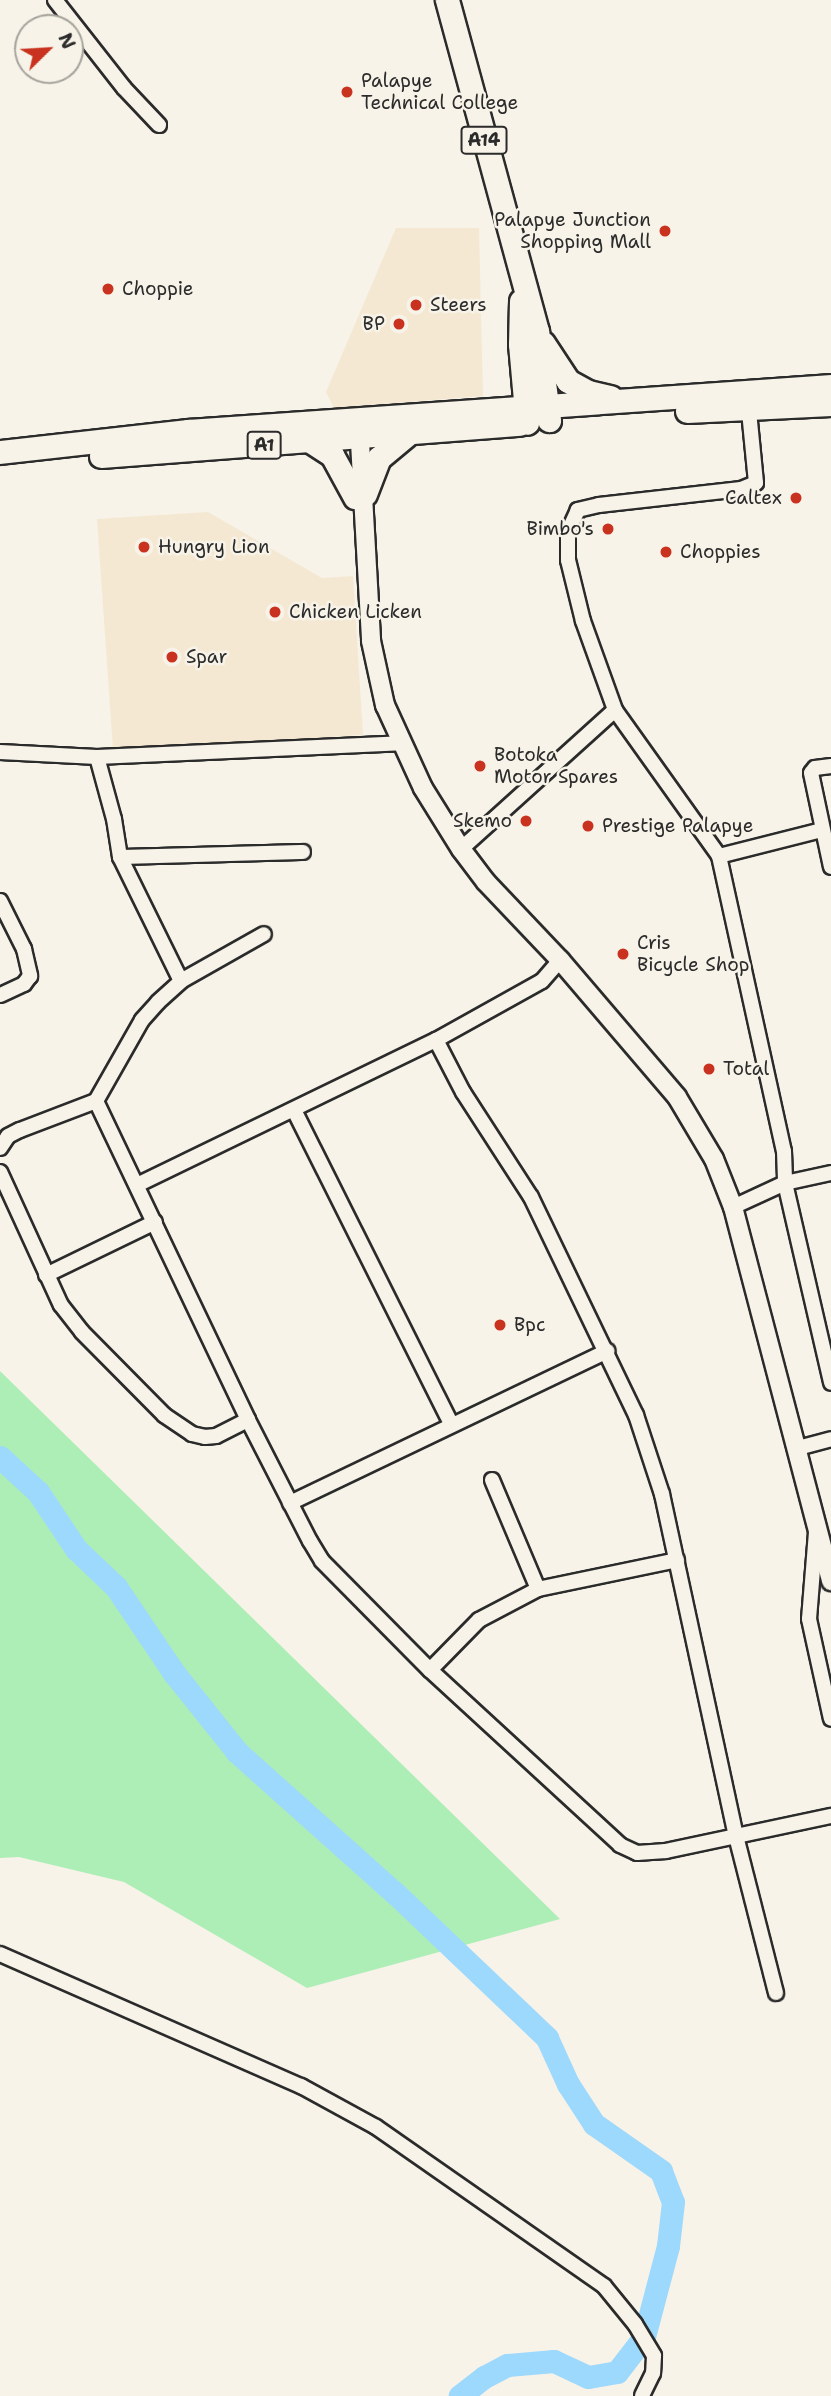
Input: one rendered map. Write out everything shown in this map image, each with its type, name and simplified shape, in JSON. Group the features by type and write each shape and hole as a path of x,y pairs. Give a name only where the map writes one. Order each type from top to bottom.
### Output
{"highway":[{"name":"A14","path":"447,0 537,331 537,415"},
{"name":"A14","path":"521,280 521,356 537,415"},
{"path":"537,331 568,381 588,392 629,400"},
{"path":"466,412 505,394 512,385 521,356"},
{"name":"A1","path":"0,464 312,442 353,430 466,412 537,415 748,401 831,386"},
{"name":"A1","path":"0,452 188,431 353,430 408,434 629,400 831,404"},
{"path":"361,502 379,458 408,434"},
{"path":"312,442 332,455 361,502"}],"street":[{"path":"55,0 124,88 159,125"},
{"path":"748,401 756,461 756,483 750,487 599,505 578,510 570,521 568,560 583,621 615,710 719,856 784,1150 785,1183 831,1384"},
{"path":"353,430 371,641 385,705 423,788 461,849 486,882 560,960 677,1097 714,1159 733,1207 831,1581"},
{"path":"461,849 615,710"},
{"path":"0,752 97,757 401,743"},
{"path":"97,757 114,819 120,856 181,981"},
{"path":"831,766 815,768 811,773 831,867"},
{"path":"719,856 822,830"},
{"path":"120,856 303,852"},
{"path":"0,901 24,949 30,976 24,984 0,995"},
{"path":"0,1148 8,1136 20,1130 96,1101 142,1020 181,981 264,934"},
{"path":"137,1185 436,1040 542,981 560,960"},
{"path":"436,1040 463,1093 531,1196 636,1415 653,1462 677,1560 736,1836 776,1993"},
{"path":"96,1101 248,1420 289,1503 323,1561 430,1670 620,1845 637,1853 650,1853 831,1816"},
{"path":"294,1110 453,1426"},
{"path":"0,1172 61,1305 82,1332 164,1415 192,1434 205,1437 216,1436 248,1420"},
{"path":"733,1207 785,1183 831,1173"},
{"path":"46,1275 155,1222"},
{"path":"289,1503 607,1352"},
{"path":"798,1448 831,1439"},
{"path":"492,1480 538,1590"},
{"path":"817,1524 809,1619 831,1719"},
{"path":"430,1670 479,1620 538,1590 677,1560"},
{"path":"0,1954 300,2086 376,2126 604,2286 635,2324 654,2356 653,2373 642,2396"}],"shaded area":[{"path":"396,228 479,228 483,396 334,408 326,392"},
{"path":"208,512 322,578 353,576 363,735 113,750 97,519"}],"green space":[{"path":"0,1371 560,1919 307,1988 124,1882 19,1857 0,1858"}],"waterway":[{"path":"0,1457 38,1492 76,1549 116,1587 174,1673 237,1752 396,1894 547,2038 568,2084 594,2124 661,2171 673,2202 668,2246 644,2337 617,2372 588,2377 554,2361 507,2365 484,2377 460,2396"}],"place":[{"name":"Palapye Technical College","path":"347,92"},
{"name":"Palapye Junction Shopping Mall","path":"665,231"},
{"name":"Choppie","path":"108,289"},
{"name":"Steers","path":"416,305"},
{"name":"BP","path":"399,324"},
{"name":"Caltex","path":"796,498"},
{"name":"Bimbo's","path":"608,529"},
{"name":"Hungry Lion","path":"144,547"},
{"name":"Choppies","path":"666,552"},
{"name":"Chicken Licken","path":"275,612"},
{"name":"Spar","path":"172,657"},
{"name":"Botoka Motor Spares","path":"480,766"},
{"name":"Skemo","path":"526,821"},
{"name":"Prestige Palapye","path":"588,826"},
{"name":"Cris Bicycle Shop","path":"623,954"},
{"name":"Total","path":"709,1069"},
{"name":"Bpc","path":"500,1325"}]}
